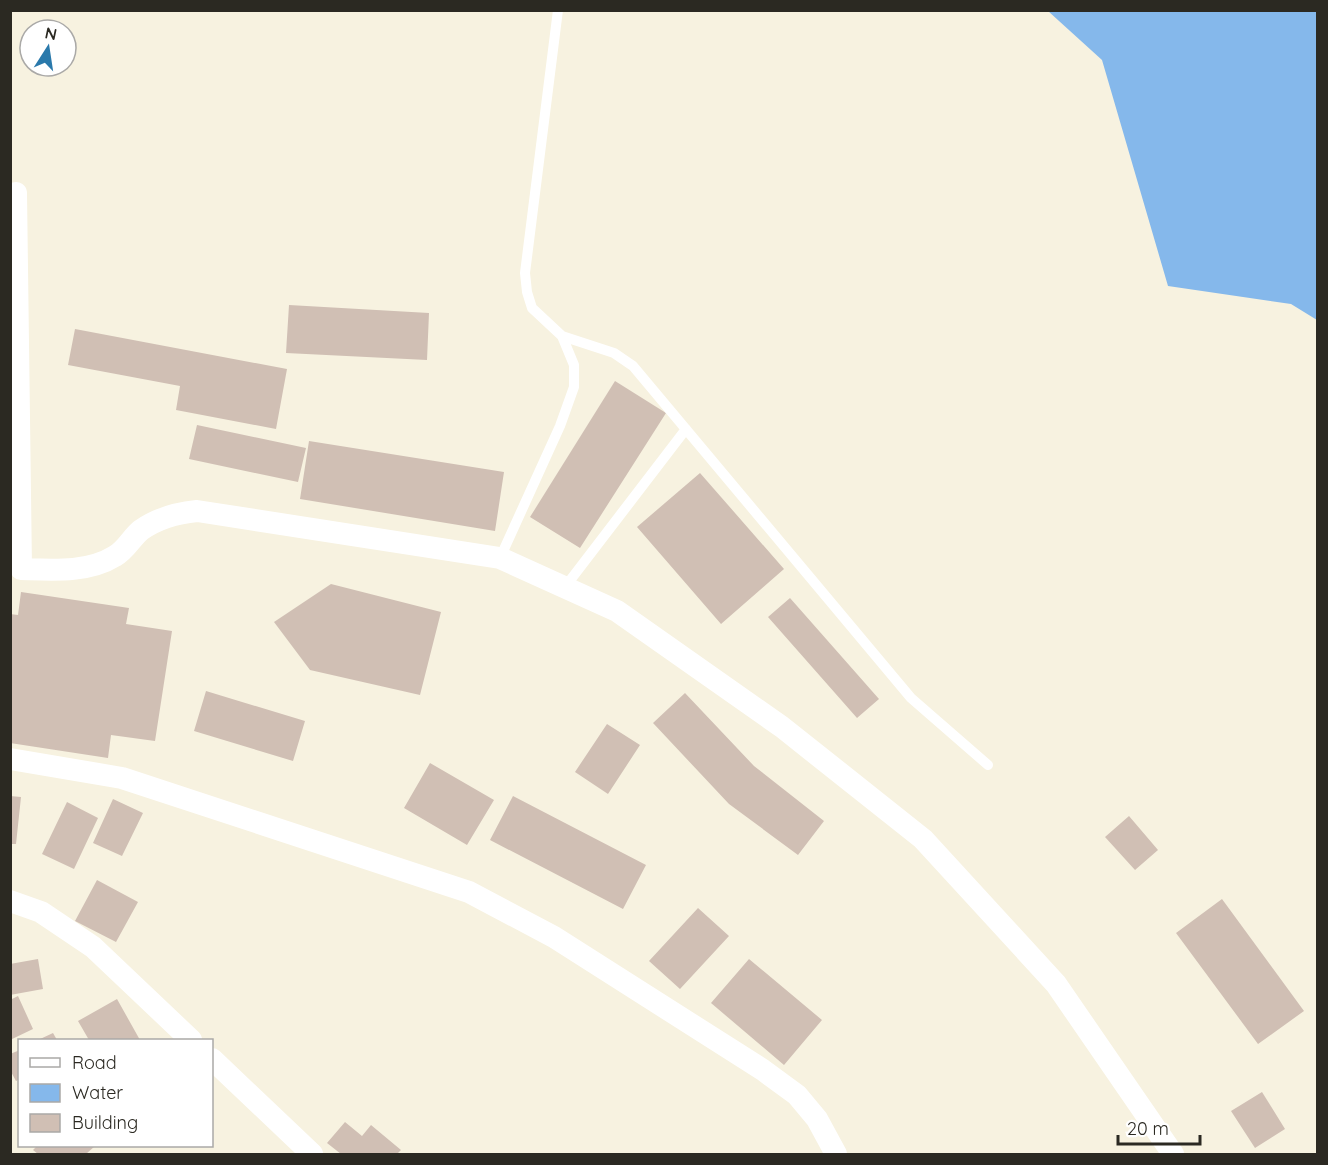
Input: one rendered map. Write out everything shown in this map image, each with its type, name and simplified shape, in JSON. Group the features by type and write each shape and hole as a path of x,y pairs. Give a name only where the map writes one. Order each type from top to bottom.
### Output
{"street":[{"path":"10,194 16,194 21,569 64,571 97,564 116,556 141,530 173,514 197,511 500,558 616,611 782,726 923,839 1056,984 1173,1155"},
{"path":"10,759 122,778 469,892 554,937 763,1070 796,1095 817,1119 836,1155"},
{"path":"10,901 41,912 93,947 190,1039"},
{"path":"213,1060 312,1155"}],"lane":[{"path":"500,558 560,426 574,387 574,365 562,336 532,308 526,292 525,273 558,10"},
{"path":"562,336 614,353 633,366 911,698 988,765"},
{"path":"565,588 686,429"}],"water":[{"path":"1048,11 1317,11 1317,320 1291,304 1168,286 1102,60"}],"building":[{"path":"289,305 429,313 427,360 286,353"},
{"path":"75,329 287,369 276,429 176,410 180,386 68,365"},
{"path":"615,381 666,413 580,548 530,517"},
{"path":"197,425 306,448 298,482 189,459"},
{"path":"309,441 504,472 495,531 300,499"},
{"path":"700,473 784,569 721,624 637,527"},
{"path":"331,584 441,612 420,695 310,670 274,622"},
{"path":"21,592 129,608 126,624 172,631 155,741 111,735 108,758 10,743 10,614 18,615"},
{"path":"790,598 879,699 857,718 768,617"},
{"path":"206,691 305,721 293,761 194,731"},
{"path":"685,693 754,766 824,821 798,855 729,804 653,723"},
{"path":"607,724 640,745 608,794 575,772"},
{"path":"430,763 494,800 467,845 404,808"},
{"path":"10,796 21,797 16,844 10,844"},
{"path":"513,796 646,865 623,909 490,840"},
{"path":"113,799 143,813 122,856 93,843"},
{"path":"67,802 98,818 74,869 42,854"},
{"path":"1129,816 1158,850 1135,870 1105,837"},
{"path":"97,880 138,902 116,942 75,921"},
{"path":"1222,899 1304,1011 1258,1044 1176,933"},
{"path":"698,908 729,936 680,989 649,961"},
{"path":"38,959 43,989 10,995 10,964"},
{"path":"749,959 822,1020 784,1065 711,1003"},
{"path":"18,996 33,1029 10,1040 10,1000"},
{"path":"117,999 139,1039 88,1039 78,1021"},
{"path":"53,1033 56,1039 40,1039"},
{"path":"18,1051 18,1080 16,1081 10,1070 10,1054"},
{"path":"1262,1092 1285,1129 1255,1148 1231,1111"},
{"path":"345,1122 362,1136 371,1125 401,1150 397,1154 341,1154 327,1143"},
{"path":"36,1147 94,1147 86,1154 38,1154 33,1150"}]}
